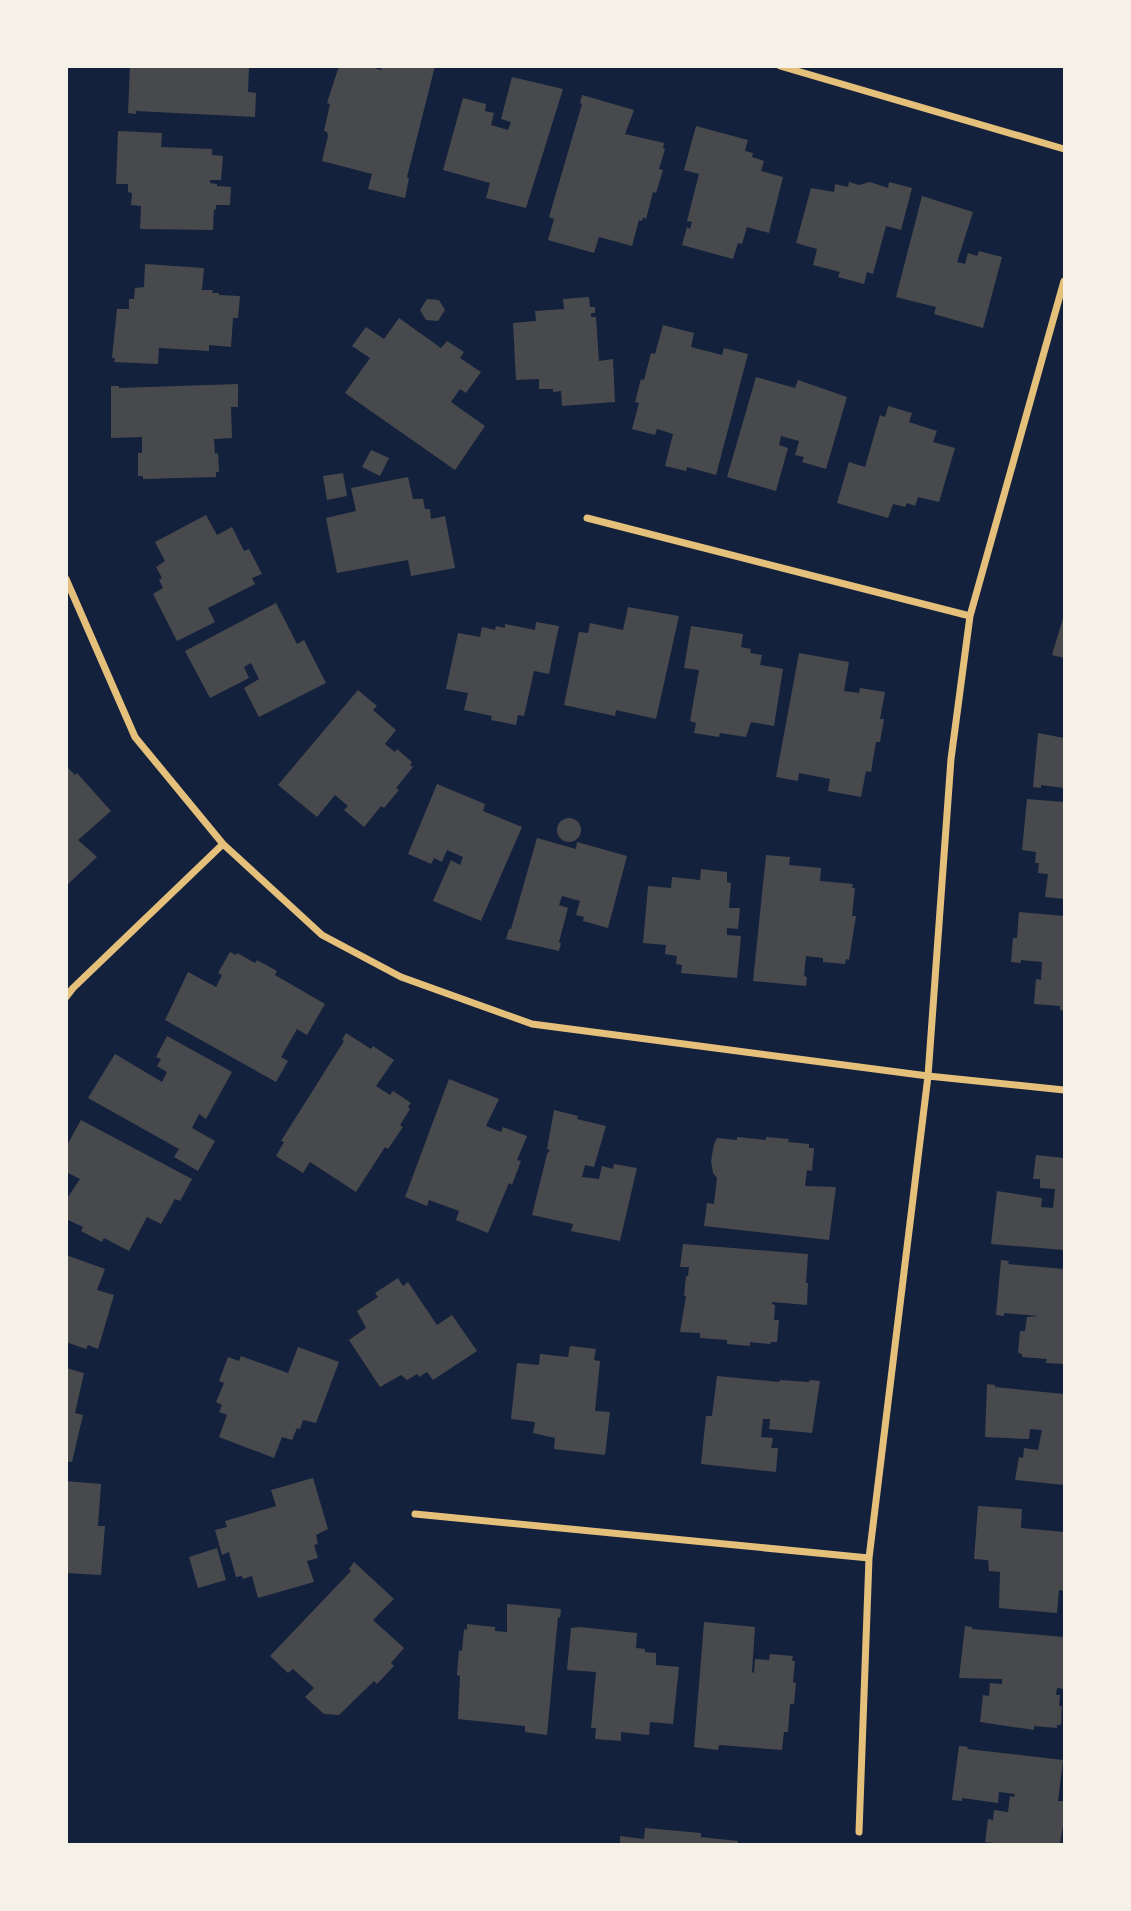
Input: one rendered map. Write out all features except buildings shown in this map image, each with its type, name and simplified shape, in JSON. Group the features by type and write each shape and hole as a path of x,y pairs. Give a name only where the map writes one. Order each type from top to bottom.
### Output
{"street":[{"path":"780,66 1065,149"},
{"path":"859,1832 869,1558 928,1076 951,759 970,616 1065,281"},
{"path":"587,518 970,616"},
{"path":"66,579 135,737 223,844 322,935 401,977 532,1024 928,1076 1065,1090"},
{"path":"66,997 223,844"},
{"path":"415,1514 869,1558"}]}
